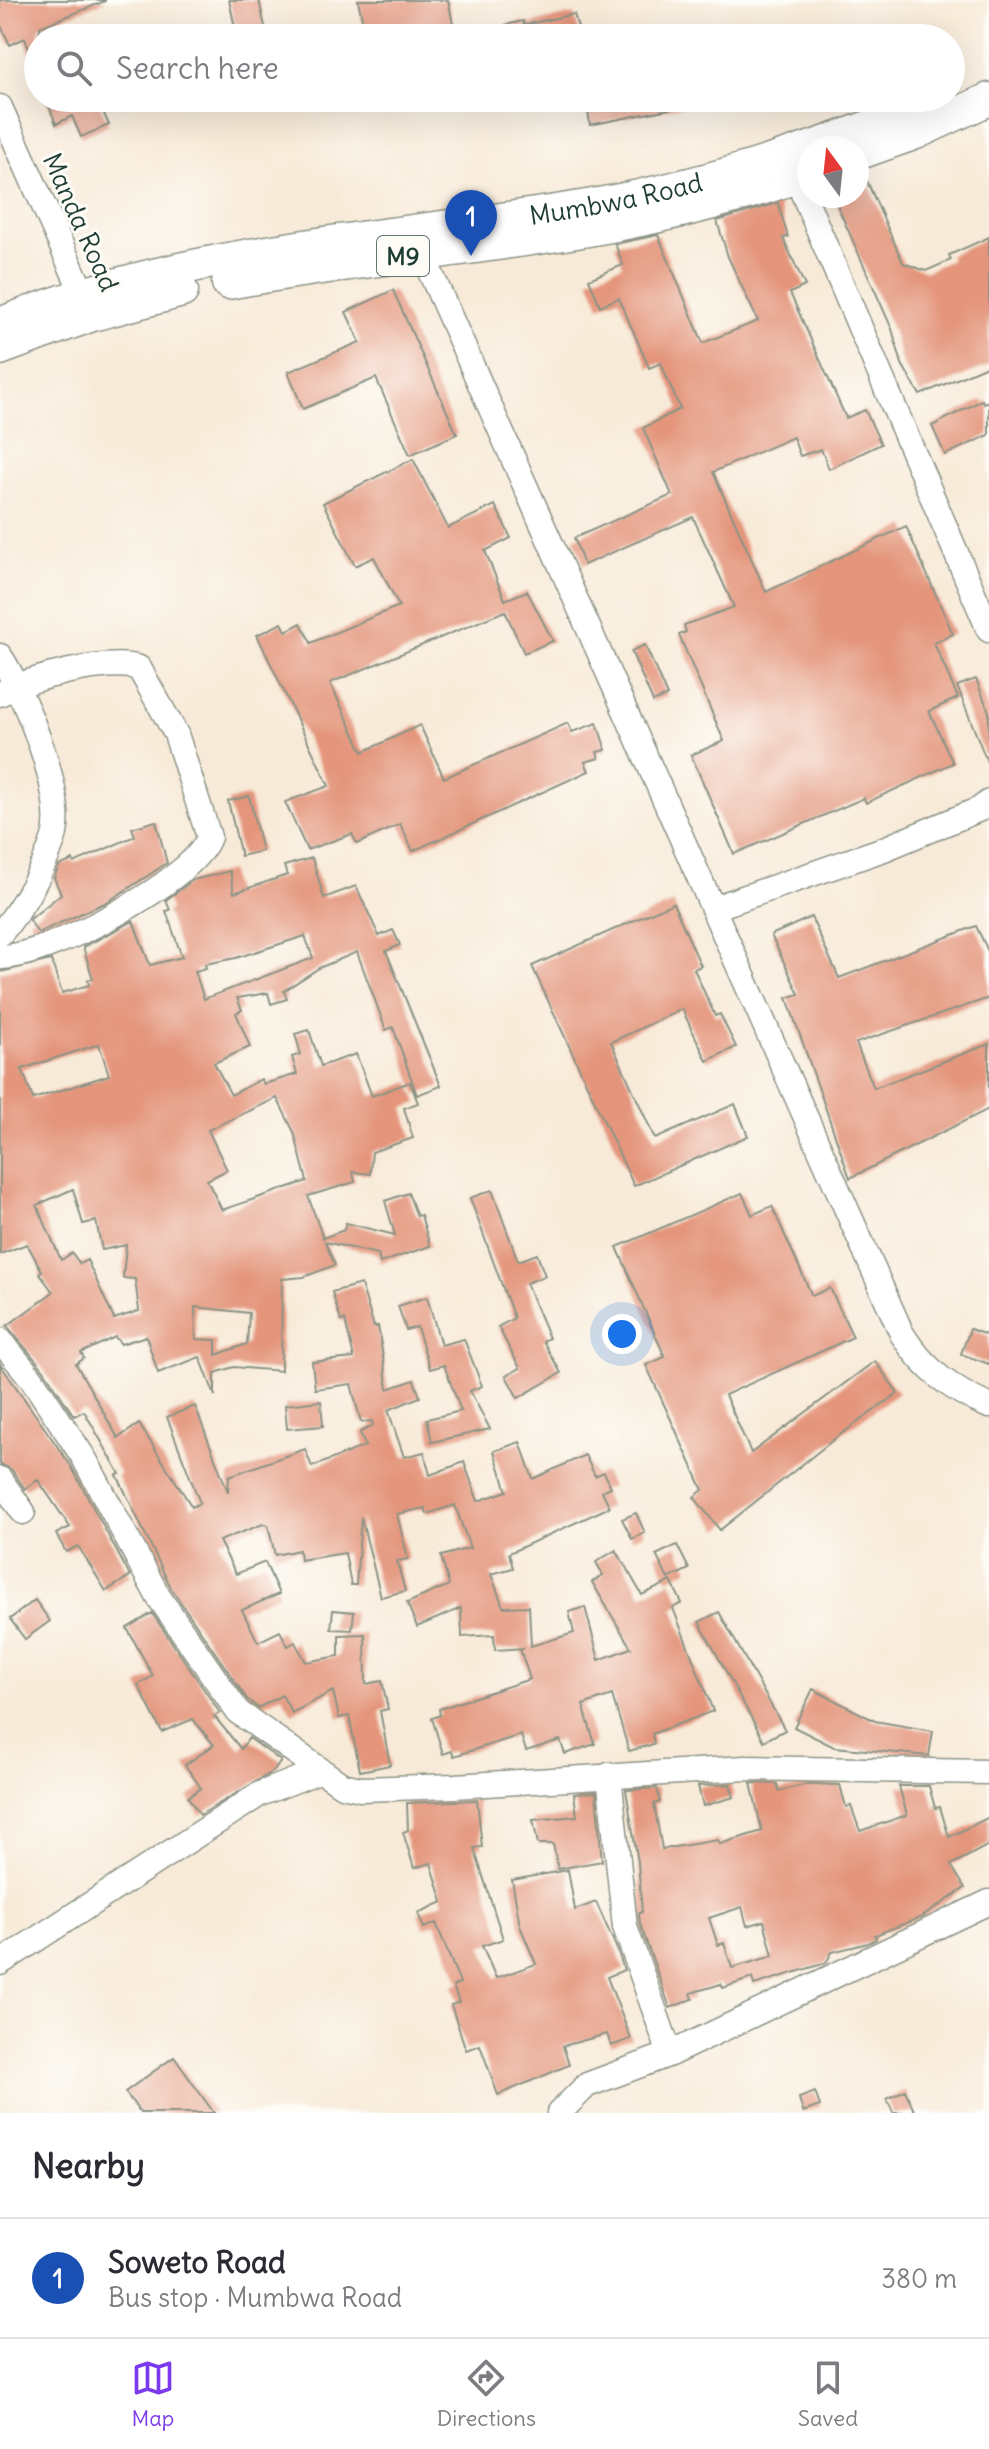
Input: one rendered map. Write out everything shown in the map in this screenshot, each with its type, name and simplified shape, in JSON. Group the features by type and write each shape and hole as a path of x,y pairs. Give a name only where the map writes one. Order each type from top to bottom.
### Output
{"main road":[{"path":"965,88 989,78"},
{"name":"Mumbwa Road","path":"965,106 989,99"},
{"name":"Mumbwa Road","path":"869,147 924,112"},
{"name":"Mumbwa Road","path":"0,324 87,304 244,280 595,204 670,187 947,112"},
{"name":"Mumbwa Road","path":"416,242 601,226 683,209 797,176"},
{"name":"Mumbwa Road","path":"0,349 87,304"}],"street":[{"name":"Manda Road","path":"0,107 87,304"},
{"path":"816,208 989,630"},
{"path":"416,242 902,1334 916,1356 938,1377 963,1395 989,1406"},
{"path":"0,656 9,689 32,716 51,784 55,835 17,914 0,934"},
{"path":"0,957 67,937 118,914 186,869 204,850 209,837 176,734 153,687 139,668 127,664 9,689"},
{"path":"714,908 884,849 980,809 989,802"},
{"path":"0,1340 32,1379 84,1458 158,1596 238,1712 342,1785 361,1789 609,1775 837,1767 989,1772"},
{"path":"0,1479 23,1512"},
{"path":"0,1963 260,1794 319,1771"},
{"path":"609,1775 625,1927 670,2054"},
{"path":"559,2113 587,2085 670,2054 989,1902"}],"building":[{"path":"0,0 105,0 48,24 24,24 24,38 10,45 0,24"},
{"path":"229,0 259,0 264,24 234,24"},
{"path":"358,0 448,0 453,24 363,24"},
{"path":"574,14 577,24 529,24"},
{"path":"51,112 103,112 109,125 81,137 72,116 56,124"},
{"path":"588,112 654,112 590,125"},
{"path":"869,186 903,263 926,271 951,260 949,255 989,237 989,365 920,395 902,364 892,329 838,208 869,208"},
{"path":"778,203 788,237 783,238 805,286 790,293 846,418 865,410 881,444 829,469 821,449 800,456 793,437 713,472 766,592 906,526 953,634 934,643 958,698 929,711 953,763 866,803 864,798 734,854 691,755 724,741 679,635 686,632 684,625 734,607 693,517 584,565 574,538 672,495 643,428 680,409 661,363 649,368 619,298 600,306 589,279 623,265 615,244 658,235 703,343 758,321 728,257 717,221"},
{"path":"393,290 457,434 410,455 376,378 303,409 288,372 360,342 346,312"},
{"path":"982,400 984,403 989,401 989,435 945,455 932,426"},
{"path":"413,459 448,528 495,505 511,538 485,551 505,600 527,591 553,641 524,653 505,611 330,683 363,752 420,725 444,778 568,723 572,732 597,723 606,750 597,752 599,758 585,762 589,771 413,851 400,824 357,844 352,834 307,850 285,802 329,786 257,635 282,623 286,631 301,623 311,643 399,606 374,557 355,566 323,503"},
{"path":"645,645 667,696 653,702 631,651"},
{"path":"976,679 989,712 988,764 957,686"},
{"path":"249,796 262,851 241,856 228,801"},
{"path":"156,821 167,863 109,901 38,933 29,920 61,894 54,878 59,866 73,860 74,863 135,836 132,828"},
{"path":"312,858 324,898 356,886 379,936 393,930 400,945 386,951 441,1086 417,1095 393,1027 386,1030 357,952 319,968 284,991 287,999 271,1004 268,993 237,998 242,1010 236,1013 250,1047 214,1063 231,1095 261,1079 264,1084 297,1074 292,1057 301,1054 295,1034 309,1030 321,1066 356,1054 372,1096 410,1082 418,1103 404,1108 413,1138 372,1152 370,1174 353,1172 355,1182 308,1196 323,1238 344,1230 346,1223 395,1235 385,1201 408,1193 417,1216 421,1215 430,1246 380,1263 378,1254 325,1242 335,1265 304,1277 282,1279 281,1371 234,1367 215,1373 215,1396 200,1357 158,1373 146,1336 121,1344 115,1337 81,1353 84,1358 76,1364 118,1438 139,1424 192,1507 200,1503 167,1417 195,1406 228,1492 229,1476 305,1449 312,1467 365,1446 360,1432 373,1426 372,1421 361,1422 351,1384 315,1389 312,1362 354,1358 345,1320 341,1321 332,1292 361,1284 374,1327 378,1326 388,1389 414,1380 420,1397 388,1410 404,1457 424,1452 430,1475 464,1462 478,1501 507,1491 494,1451 520,1442 533,1479 585,1455 595,1476 604,1472 611,1487 602,1491 610,1507 509,1553 513,1568 491,1574 503,1607 529,1606 531,1646 574,1633 569,1612 585,1607 599,1660 631,1648 592,1582 603,1575 596,1562 616,1550 642,1595 671,1581 682,1603 673,1608 713,1711 652,1734 654,1744 629,1751 612,1695 583,1705 595,1744 565,1754 560,1740 526,1751 521,1735 454,1756 452,1751 443,1754 432,1718 440,1715 439,1709 530,1679 520,1649 525,1648 495,1650 494,1635 462,1637 461,1608 417,1627 407,1603 449,1585 441,1556 470,1548 455,1505 427,1514 425,1508 397,1514 408,1559 397,1561 405,1591 381,1597 361,1517 356,1585 351,1585 345,1553 300,1560 299,1550 275,1555 268,1525 263,1524 219,1541 236,1574 265,1562 279,1594 242,1610 258,1642 280,1631 288,1646 295,1642 306,1662 339,1656 339,1635 365,1634 366,1684 382,1681 388,1709 380,1711 390,1765 360,1771 349,1716 339,1718 333,1691 292,1713 282,1695 258,1708 247,1699 171,1588 117,1475 120,1474 84,1411 74,1416 44,1370 7,1326 53,1292 39,1273 42,1271 27,1244 0,1254 0,972 51,960 62,993 89,985 88,980 93,979 83,947 133,921 150,965 182,957 166,911 170,910 166,900 193,880 230,871 234,893 287,875 284,866","holes":["305,936 313,958 204,999 195,971 206,968 205,964 236,958","99,1044 109,1075 33,1099 22,1069","277,1098 294,1132 307,1181 222,1210 207,1180 227,1170 208,1130","73,1189 83,1224 96,1221 102,1250 126,1245 123,1278 135,1279 139,1311 114,1319 87,1260 80,1264 72,1253 61,1260 37,1205","195,1307 249,1313 247,1344 216,1355 216,1340 196,1339"]},
{"path":"673,903 701,966 694,969 715,1016 720,1014 736,1047 707,1061 682,1009 611,1042 655,1139 735,1104 748,1136 634,1186 532,966"},
{"path":"811,917 839,978 976,926 989,953 989,998 856,1043 874,1088 989,1044 989,1109 850,1178 787,998 799,994 771,935"},
{"path":"492,1190 518,1261 537,1254 545,1276 526,1283 549,1338 543,1341 561,1373 518,1398 506,1376 520,1368 498,1327 514,1318 470,1198"},
{"path":"742,1193 752,1215 772,1206 812,1296 830,1288 853,1337 725,1395 751,1453 875,1361 898,1393 720,1530 694,1497 703,1490 646,1365 665,1357 617,1247"},
{"path":"427,1297 441,1345 464,1339 482,1386 470,1391 490,1429 432,1442 427,1419 461,1411 444,1365 430,1369 417,1327 406,1330 398,1306"},
{"path":"970,1329 989,1336 989,1364 961,1354"},
{"path":"0,1364 71,1466 130,1576 106,1591 78,1546 66,1552 56,1534 70,1527 38,1480 25,1489 12,1470 0,1464"},
{"path":"321,1401 323,1426 287,1429 285,1405"},
{"path":"636,1513 645,1533 632,1539 622,1519"},
{"path":"677,1545 689,1569 668,1579 656,1555"},
{"path":"35,1600 50,1621 25,1639 10,1619"},
{"path":"333,1610 354,1612 352,1630 331,1629"},
{"path":"719,1612 785,1730 764,1741 699,1622"},
{"path":"152,1613 220,1713 214,1716 241,1749 249,1738 281,1761 274,1771 200,1815 188,1797 201,1788 185,1765 214,1745 193,1719 162,1732 138,1685 153,1676 127,1628"},
{"path":"813,1689 875,1721 933,1731 929,1756 834,1747 794,1727"},
{"path":"751,1783 777,1784 779,1791 807,1784 840,1785 846,1807 851,1806 860,1831 907,1815 899,1786 929,1786 935,1808 940,1807 949,1837 989,1817 989,1845 951,1865 965,1888 922,1917 875,1935 876,1939 868,1943 832,1952 826,1963 754,1985 752,1978 723,1988 721,1984 691,1993 693,1999 670,2008 640,1924 638,1862 626,1790 657,1788 660,1802 654,1804 662,1849 718,1840 720,1844 762,1831","holes":["742,1907 747,1926 764,1921 773,1956 732,1968 724,1943 718,1945 709,1918"]},
{"path":"730,1784 734,1797 703,1806 698,1786"},
{"path":"596,1792 602,1861 558,1869 553,1844 538,1844 533,1820 577,1816 574,1794"},
{"path":"477,1800 482,1847 474,1848 503,1939 482,1946 496,1978 536,1964 520,1926 512,1880 568,1870 575,1910 596,1902 617,1949 624,1970 607,1977 631,2039 611,2046 607,2034 563,2046 569,2065 498,2095 480,2045 466,2050 451,2005 459,2002 453,1986 460,1983 436,1923 424,1928 418,1913 443,1902 431,1863 414,1868 403,1832 408,1830 407,1803"},
{"path":"174,2057 214,2113 141,2113 125,2092"},
{"path":"905,2090 915,2113 893,2113 887,2099"},
{"path":"815,2092 820,2106 803,2112 799,2098"}],"place":[{"name":"Soweto Road","path":"471,256"}]}
